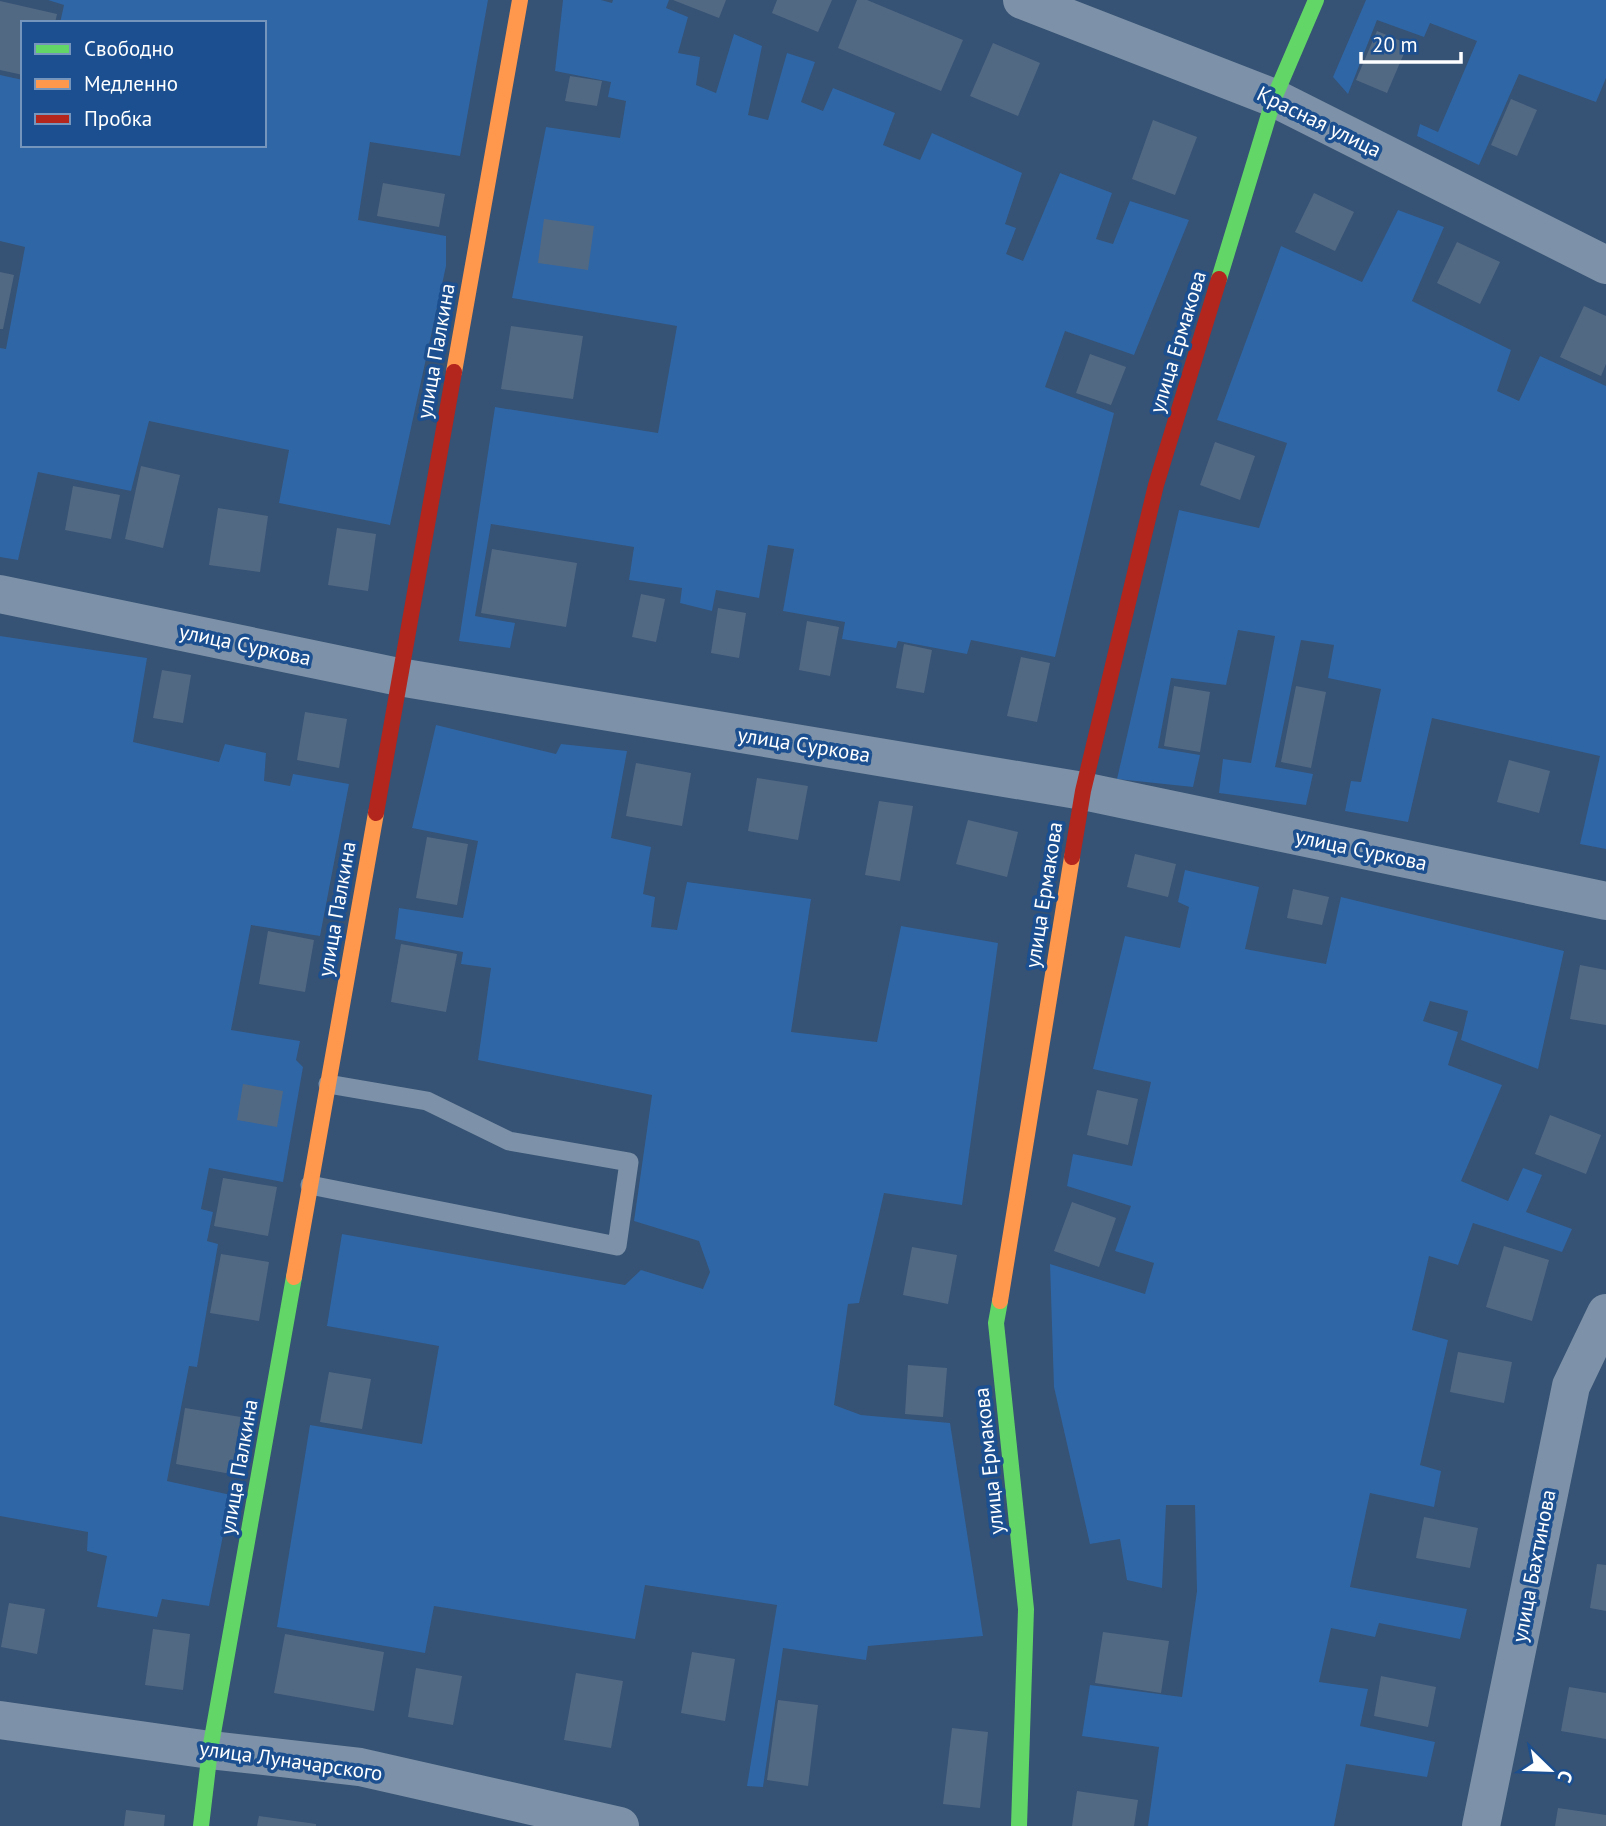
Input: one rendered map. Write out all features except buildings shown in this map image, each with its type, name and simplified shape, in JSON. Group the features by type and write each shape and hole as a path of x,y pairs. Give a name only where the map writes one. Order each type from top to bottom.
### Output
{"street":[{"name":"улица Палкина","path":"201,1826 210,1750 520,0"},
{"name":"Красная улица","path":"1023,0 1274,99 1606,265"},
{"name":"улица Ермакова","path":"1019,1826 1026,1609 996,1323 1083,791 1156,485 1274,99 1316,0"},
{"name":"улица Суркова","path":"0,594 399,677 1083,791 1606,901"},
{"name":"улица Бахтинова","path":"1481,1826 1571,1385 1606,1313"},
{"name":"улица Луначарского","path":"0,1720 210,1750 360,1766 620,1826"}],"lane":[{"path":"310,1185 617,1246 629,1162 509,1142 427,1101 328,1084"}],"shaded area":[{"path":"48,0 488,0 460,156 370,142 358,220 446,236 446,266 390,525 279,503 289,450 149,421 131,491 38,472 18,560 0,557 0,348 6,349 25,247 0,241 0,75 21,80 21,147 266,147 266,21 60,21 64,5"},
{"path":"563,0 601,0 612,3 613,0 669,0 666,8 688,17 678,53 700,57 696,85 716,93 734,34 762,46 748,115 768,120 787,53 815,62 801,102 823,111 833,88 895,113 883,145 920,160 932,133 1022,173 1005,224 1016,228 1006,254 1023,261 1060,173 1112,193 1096,239 1113,244 1130,201 1189,220 1134,355 1065,331 1045,387 1114,413 1055,657 971,640 967,654 898,641 896,648 842,639 845,622 783,611 794,549 768,545 759,598 716,590 712,611 680,603 682,588 629,580 634,547 491,524 475,616 515,623 510,648 459,641 495,407 658,433 677,326 512,298 546,127 620,138 626,101 608,97 611,82 555,71"},
{"path":"1366,0 1606,0 1606,78 1596,102 1519,74 1479,165 1417,136 1420,124 1438,132 1477,41 1430,23 1424,37 1377,20 1348,94 1333,77"},
{"path":"1398,210 1444,227 1412,301 1511,350 1497,391 1519,401 1540,356 1606,386 1606,849 1580,844 1600,756 1432,718 1408,822 1345,811 1351,781 1361,782 1381,689 1328,678 1334,645 1301,640 1275,767 1313,774 1306,805 1219,793 1223,759 1251,763 1275,636 1238,630 1226,685 1171,678 1158,748 1200,755 1193,787 1117,779 1179,510 1259,528 1287,443 1217,420 1281,246 1362,282"},
{"path":"0,636 147,658 133,742 219,762 225,744 266,753 264,781 290,786 293,774 349,784 320,936 251,925 231,1030 300,1041 296,1060 303,1067 283,1182 209,1168 201,1209 213,1212 207,1241 218,1244 197,1367 189,1366 167,1481 231,1495 209,1606 162,1599 157,1617 97,1607 107,1556 87,1551 88,1532 0,1516"},
{"path":"436,725 556,754 561,744 627,751 611,838 651,847 643,894 655,897 651,927 677,930 687,882 811,899 791,1032 877,1042 901,926 998,943 962,1205 884,1193 859,1303 848,1304 834,1405 861,1415 950,1423 983,1636 868,1646 866,1660 783,1648 763,1787 747,1786 777,1605 645,1585 635,1639 434,1606 425,1653 277,1627 310,1425 422,1444 439,1346 327,1326 342,1234 625,1285 641,1270 703,1289 710,1272 699,1241 634,1221 652,1095 478,1060 491,968 461,964 463,952 395,939 399,908 463,918 478,841 412,828"},
{"path":"1185,870 1259,887 1245,949 1326,964 1341,897 1564,951 1538,1069 1461,1040 1468,1011 1430,1001 1423,1021 1458,1032 1448,1065 1502,1085 1461,1181 1508,1201 1523,1168 1542,1175 1526,1212 1572,1229 1562,1252 1473,1223 1458,1265 1429,1256 1412,1330 1448,1340 1420,1465 1441,1471 1434,1507 1370,1493 1350,1587 1467,1609 1460,1639 1379,1623 1375,1637 1331,1628 1319,1682 1368,1689 1360,1726 1435,1742 1427,1777 1346,1764 1334,1826 1148,1826 1159,1747 1082,1736 1090,1685 1182,1697 1197,1591 1195,1505 1166,1505 1162,1588 1127,1580 1120,1539 1090,1544 1054,1387 1050,1264 1145,1294 1154,1263 1115,1251 1131,1206 1067,1186 1073,1154 1132,1166 1151,1082 1093,1069 1125,936 1180,948 1189,907 1178,902"}],"traffic: fast":[{"path":"1219,279 1274,98 1316,0"},
{"path":"201,1826 210,1750 294,1277"},
{"path":"1000,1301 996,1323 1026,1609 1019,1826"}],"traffic: slow":[{"path":"454,372 520,0"},
{"path":"294,1277 376,813"},
{"path":"1000,1301 1072,857"}],"traffic: jam":[{"path":"1072,857 1083,791 1156,485 1219,279"},
{"path":"376,813 454,372"}]}
